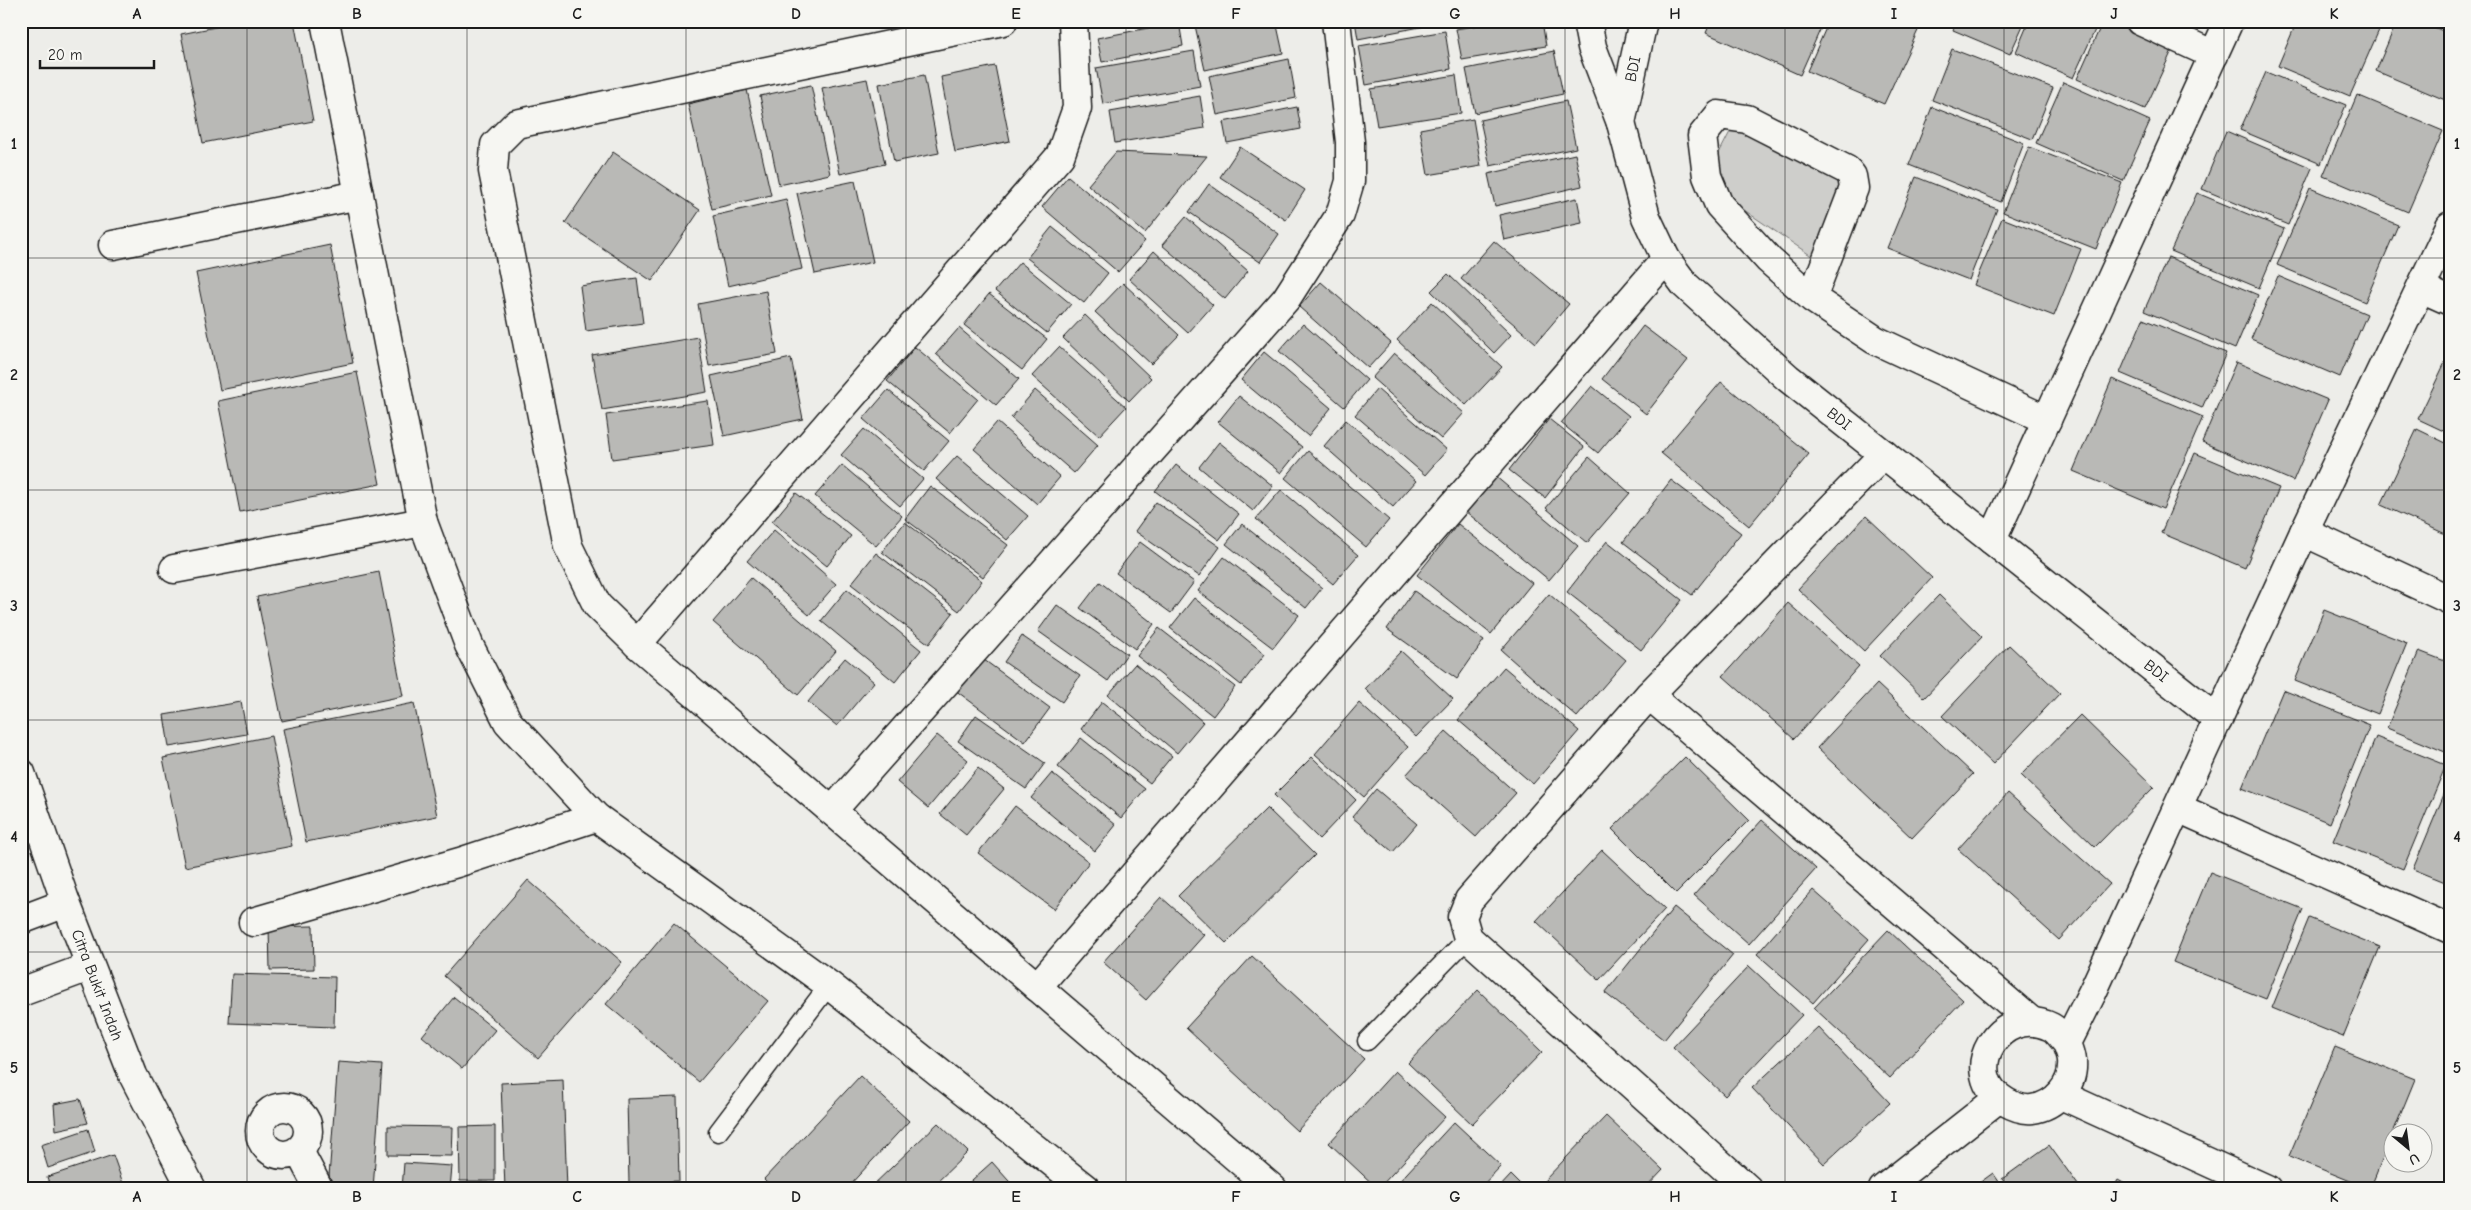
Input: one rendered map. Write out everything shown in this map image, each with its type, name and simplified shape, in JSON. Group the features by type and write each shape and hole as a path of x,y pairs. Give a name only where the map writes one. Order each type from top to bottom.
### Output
{"street":[{"path":"325,21 423,522 469,645 508,722 596,817 829,985 1086,1189"},
{"path":"1003,21 516,124 495,144 493,171 568,546 597,605 637,644 1273,1189"},
{"path":"637,644 1060,156 1077,108 1073,21"},
{"path":"832,811 1286,299 1340,215 1350,182 1350,142 1336,21"},
{"path":"1587,21 1592,47 1621,123"},
{"name":"BDI","path":"1643,21 1621,123 1646,216 1666,259 1685,285 1788,378 2218,720"},
{"path":"2140,21 2214,55"},
{"path":"1992,540 2229,21"},
{"path":"1812,298 1854,188 1852,176 1847,170 1747,119 1719,115 1702,136 1706,176 1718,205 1769,260 1812,298 1875,340 2047,420"},
{"path":"113,245 359,195"},
{"path":"2067,1043 2178,808 2304,532 2450,226"},
{"path":"1037,987 1666,259"},
{"path":"2421,288 2450,301"},
{"path":"1748,1189 1468,938 1462,917 1469,900 1649,695 1884,454"},
{"path":"174,569 423,522"},
{"path":"2304,532 2450,600"},
{"path":"1649,695 2031,1021 2052,1027 2067,1043 2072,1061 2070,1079 2061,1094 2047,1104 2031,1109 2014,1107 1999,1098 1986,1080 1984,1059 1993,1039 2010,1025 2031,1021"},
{"name":"Citra Bukit Indah","path":"21,773 89,967 133,1076 192,1189"},
{"path":"2178,808 2450,929"},
{"path":"253,922 460,862 596,817"},
{"path":"21,920 66,903"},
{"path":"21,992 89,967"},
{"path":"2061,1094 2267,1189"},
{"path":"1883,1189 1999,1098"},
{"path":"299,1151 318,1189"}],"lane":[{"path":"1367,1041 1468,938"},
{"path":"718,1132 829,985"}],"shaded area":[{"path":"1732,128 1846,182 1813,257 1722,195 1714,163"}],"building":[{"path":"245,21 294,21 313,121 203,143 181,34"},
{"path":"1194,21 1276,21 1283,53 1205,70"},
{"path":"1355,21 1440,21 1441,23 1358,39"},
{"path":"1503,21 1542,21 1546,46 1462,60 1456,29"},
{"path":"1711,21 1824,21 1800,75 1706,33"},
{"path":"1829,21 1913,21 1921,24 1884,104 1807,71"},
{"path":"1957,21 2025,21 2010,54 1953,30"},
{"path":"2029,21 2099,21 2073,78 2016,52"},
{"path":"2103,21 2124,21 2175,44 2145,109 2077,79"},
{"path":"2297,21 2383,21 2350,96 2278,66"},
{"path":"2397,21 2420,21 2450,34 2450,102 2376,71"},
{"path":"1179,22 1183,46 1102,62 1097,38"},
{"path":"1445,31 1451,69 1366,85 1359,46"},
{"path":"1952,49 2053,88 2032,139 1932,100"},
{"path":"1194,51 1200,86 1103,104 1096,68"},
{"path":"1554,51 1563,94 1475,113 1466,69"},
{"path":"1289,59 1296,98 1217,115 1209,76"},
{"path":"995,66 1010,141 955,152 941,77"},
{"path":"2266,72 2346,105 2321,164 2240,130"},
{"path":"924,75 939,153 894,162 879,84"},
{"path":"1456,75 1461,113 1377,126 1371,89"},
{"path":"867,79 885,164 840,174 822,88"},
{"path":"2063,82 2150,121 2123,181 2036,143"},
{"path":"811,85 830,174 779,185 760,96"},
{"path":"747,90 771,195 712,209 688,104"},
{"path":"2357,95 2443,131 2408,212 2323,176"},
{"path":"1200,96 1205,128 1115,143 1110,112"},
{"path":"1566,101 1576,148 1490,166 1480,120"},
{"path":"1297,107 1301,129 1227,143 1223,122"},
{"path":"1932,107 2024,143 2001,202 1909,165"},
{"path":"1473,119 1481,166 1428,175 1420,129"},
{"path":"2226,131 2312,168 2288,225 2202,189"},
{"path":"1240,147 1305,190 1286,220 1220,177"},
{"path":"2029,147 2122,183 2096,249 2003,212"},
{"path":"613,152 700,210 652,281 565,223"},
{"path":"1116,152 1207,156 1145,233 1088,185"},
{"path":"1575,154 1582,186 1495,206 1488,174"},
{"path":"1068,176 1145,241 1118,272 1042,207"},
{"path":"1916,177 1997,209 1969,280 1887,248"},
{"path":"855,181 873,262 815,274 797,193"},
{"path":"1209,184 1279,234 1260,262 1189,212"},
{"path":"2310,188 2398,225 2365,302 2277,265"},
{"path":"2197,193 2284,229 2259,288 2171,251"},
{"path":"1577,198 1582,223 1504,240 1499,215"},
{"path":"786,199 802,269 728,286 713,216"},
{"path":"1186,217 1248,271 1225,299 1162,245"},
{"path":"2002,218 2081,249 2054,316 1974,285"},
{"path":"1052,227 1108,273 1084,303 1027,258"},
{"path":"1494,241 1569,304 1536,343 1461,279"},
{"path":"330,245 353,363 220,390 196,273"},
{"path":"1154,251 1213,305 1188,333 1129,279"},
{"path":"2168,257 2258,295 2235,349 2144,311"},
{"path":"1020,262 1071,304 1047,333 995,291"},
{"path":"1448,274 1511,335 1494,353 1431,291"},
{"path":"2278,276 2367,314 2340,377 2251,339"},
{"path":"637,278 643,323 586,331 580,286"},
{"path":"1321,282 1391,343 1368,368 1299,307"},
{"path":"1123,283 1179,335 1151,364 1095,312"},
{"path":"766,291 777,354 709,366 698,304"},
{"path":"989,294 1047,339 1022,370 964,325"},
{"path":"1432,302 1502,367 1466,405 1397,340"},
{"path":"1085,315 1151,378 1129,401 1063,338"},
{"path":"2143,319 2226,353 2202,408 2120,373"},
{"path":"1303,324 1367,380 1344,407 1279,351"},
{"path":"1643,326 1688,360 1646,414 1602,379"},
{"path":"959,328 1019,379 996,405 936,354"},
{"path":"698,337 707,392 602,410 592,355"},
{"path":"915,347 978,399 950,433 887,381"},
{"path":"1059,347 1126,407 1099,436 1032,376"},
{"path":"1264,352 1331,408 1308,436 1241,380"},
{"path":"2450,352 2450,434 2418,419"},
{"path":"1394,353 1464,413 1441,439 1372,378"},
{"path":"791,358 803,419 724,436 711,376"},
{"path":"2236,362 2328,400 2293,481 2202,442"},
{"path":"357,372 380,484 240,512 218,401"},
{"path":"2112,379 2203,417 2163,509 2073,471"},
{"path":"1721,382 1809,454 1749,526 1661,453"},
{"path":"1592,386 1629,416 1598,453 1561,423"},
{"path":"1377,389 1447,450 1425,475 1355,415"},
{"path":"888,390 949,441 924,471 863,419"},
{"path":"1035,390 1098,445 1074,473 1011,418"},
{"path":"1239,396 1302,447 1281,473 1218,422"},
{"path":"708,401 714,445 612,459 606,415"},
{"path":"1549,419 1584,447 1545,498 1509,470"},
{"path":"1346,420 1416,481 1393,507 1324,446"},
{"path":"997,422 1060,477 1037,504 974,449"},
{"path":"864,429 923,479 900,506 841,455"},
{"path":"2417,429 2450,445 2450,536 2381,505"},
{"path":"1219,442 1273,486 1253,511 1199,467"},
{"path":"1308,451 1389,520 1366,547 1285,478"},
{"path":"2195,453 2279,488 2245,568 2161,533"},
{"path":"957,456 1028,516 1007,540 936,479"},
{"path":"1589,457 1630,493 1587,543 1546,508"},
{"path":"842,465 902,516 876,546 815,496"},
{"path":"1176,465 1239,514 1219,540 1155,491"},
{"path":"1495,476 1578,546 1549,580 1465,511"},
{"path":"1671,480 1741,533 1692,595 1623,542"},
{"path":"930,486 1008,545 983,577 905,519"},
{"path":"1281,490 1358,555 1333,584 1256,519"},
{"path":"796,493 851,536 827,566 772,522"},
{"path":"1156,502 1220,547 1199,576 1135,531"},
{"path":"1866,516 1932,578 1864,651 1798,589"},
{"path":"905,522 982,581 959,611 882,552"},
{"path":"1242,524 1322,588 1306,608 1226,544"},
{"path":"1458,524 1532,583 1491,634 1417,575"},
{"path":"774,530 836,584 809,615 747,561"},
{"path":"1607,541 1682,600 1641,650 1567,592"},
{"path":"1140,542 1194,582 1171,613 1116,573"},
{"path":"876,553 953,613 929,644 851,584"},
{"path":"1224,557 1299,615 1273,648 1198,591"},
{"path":"379,572 403,696 282,721 257,597"},
{"path":"751,578 836,651 798,695 713,622"},
{"path":"1100,582 1154,624 1135,649 1080,608"},
{"path":"847,589 921,650 895,682 821,621"},
{"path":"1414,591 1484,640 1457,679 1387,629"},
{"path":"1549,594 1626,660 1577,717 1501,650"},
{"path":"1939,595 1982,637 1924,698 1880,656"},
{"path":"1194,598 1265,654 1241,685 1170,628"},
{"path":"1788,603 1859,666 1794,739 1723,676"},
{"path":"1057,605 1127,654 1108,681 1038,631"},
{"path":"2324,610 2407,643 2378,714 2295,681"},
{"path":"1159,628 1235,687 1213,716 1137,656"},
{"path":"1022,636 1080,676 1062,702 1004,662"},
{"path":"2009,645 2060,693 1993,764 1942,716"},
{"path":"1401,651 1453,699 1416,737 1365,689"},
{"path":"2419,651 2450,663 2450,754 2387,728"},
{"path":"980,657 1050,708 1025,742 955,690"},
{"path":"845,658 874,682 837,726 808,702"},
{"path":"1135,664 1203,722 1177,753 1108,695"},
{"path":"1504,667 1579,731 1533,784 1458,720"},
{"path":"1877,684 1973,774 1912,838 1817,748"},
{"path":"2283,690 2370,725 2330,823 2242,788"},
{"path":"241,702 247,734 169,747 164,715"},
{"path":"1102,702 1172,756 1150,783 1081,729"},
{"path":"414,703 437,816 306,842 283,729"},
{"path":"1359,703 1408,747 1364,797 1315,754"},
{"path":"976,715 1045,763 1026,789 958,741"},
{"path":"2080,715 2154,787 2095,847 2021,775"},
{"path":"1446,731 1516,793 1476,837 1406,775"},
{"path":"937,735 968,760 928,808 897,782"},
{"path":"271,736 292,846 185,867 163,758"},
{"path":"2376,737 2446,765 2403,869 2333,841"},
{"path":"1081,738 1145,789 1121,818 1058,767"},
{"path":"1312,757 1356,800 1319,839 1274,795"},
{"path":"1685,757 1749,820 1676,893 1612,829"},
{"path":"978,768 1004,789 966,835 940,814"},
{"path":"1052,773 1116,825 1095,851 1031,798"},
{"path":"2450,780 2450,884 2413,869"},
{"path":"1376,789 1417,824 1393,852 1352,817"},
{"path":"2008,793 2110,884 2059,940 1958,849"},
{"path":"1015,806 1089,862 1054,909 978,853"},
{"path":"1267,808 1315,855 1226,943 1178,896"},
{"path":"1762,820 1816,869 1749,944 1694,895"},
{"path":"1602,850 1665,909 1599,980 1536,921"},
{"path":"2210,872 2303,909 2266,999 2173,962"},
{"path":"528,880 622,962 538,1058 444,976"},
{"path":"1813,890 1869,939 1813,1003 1757,954"},
{"path":"1161,897 1204,935 1146,1000 1103,962"},
{"path":"1674,907 1733,955 1664,1040 1605,993"},
{"path":"2309,918 2380,947 2343,1037 2272,1008"},
{"path":"674,923 768,1001 699,1082 606,1004"},
{"path":"313,926 314,969 270,970 269,927"},
{"path":"1888,930 1963,1000 1890,1078 1814,1008"},
{"path":"1252,956 1364,1059 1297,1131 1186,1028"},
{"path":"1749,966 1802,1015 1725,1096 1673,1047"},
{"path":"232,974 335,977 334,1027 229,1023"},
{"path":"1478,990 1542,1052 1472,1124 1408,1063"},
{"path":"454,997 495,1030 462,1069 422,1036"},
{"path":"1818,1027 1890,1103 1824,1164 1752,1088"},
{"path":"2335,1047 2415,1079 2397,1122 2384,1122 2384,1155 2370,1189 2289,1156"},
{"path":"338,1062 382,1065 373,1189 328,1189"},
{"path":"1395,1071 1445,1117 1378,1189 1329,1143"},
{"path":"860,1076 909,1121 846,1189 774,1189 764,1179"},
{"path":"563,1080 567,1189 505,1189 501,1083"},
{"path":"677,1097 679,1181 629,1183 627,1099"},
{"path":"80,1099 88,1123 56,1130 54,1104"},
{"path":"1606,1116 1663,1170 1645,1189 1552,1189 1544,1181"},
{"path":"1454,1122 1501,1166 1479,1189 1398,1189 1395,1186"},
{"path":"938,1123 968,1152 930,1189 869,1189"},
{"path":"388,1126 453,1127 452,1156 388,1155"},
{"path":"495,1126 495,1181 460,1181 459,1127"},
{"path":"88,1129 95,1152 48,1168 41,1145"},
{"path":"2049,1145 2081,1189 2009,1189 2002,1179"},
{"path":"113,1155 125,1189 51,1189 47,1177"},
{"path":"992,1162 1016,1189 962,1189"},
{"path":"404,1163 452,1166 450,1189 402,1189"},
{"path":"1993,1173 2004,1189 1971,1189"},
{"path":"1511,1175 1525,1189 1498,1189"},
{"path":"2118,1180 2134,1189 2113,1189"},
{"path":"1692,1181 1701,1189 1685,1189"}]}
